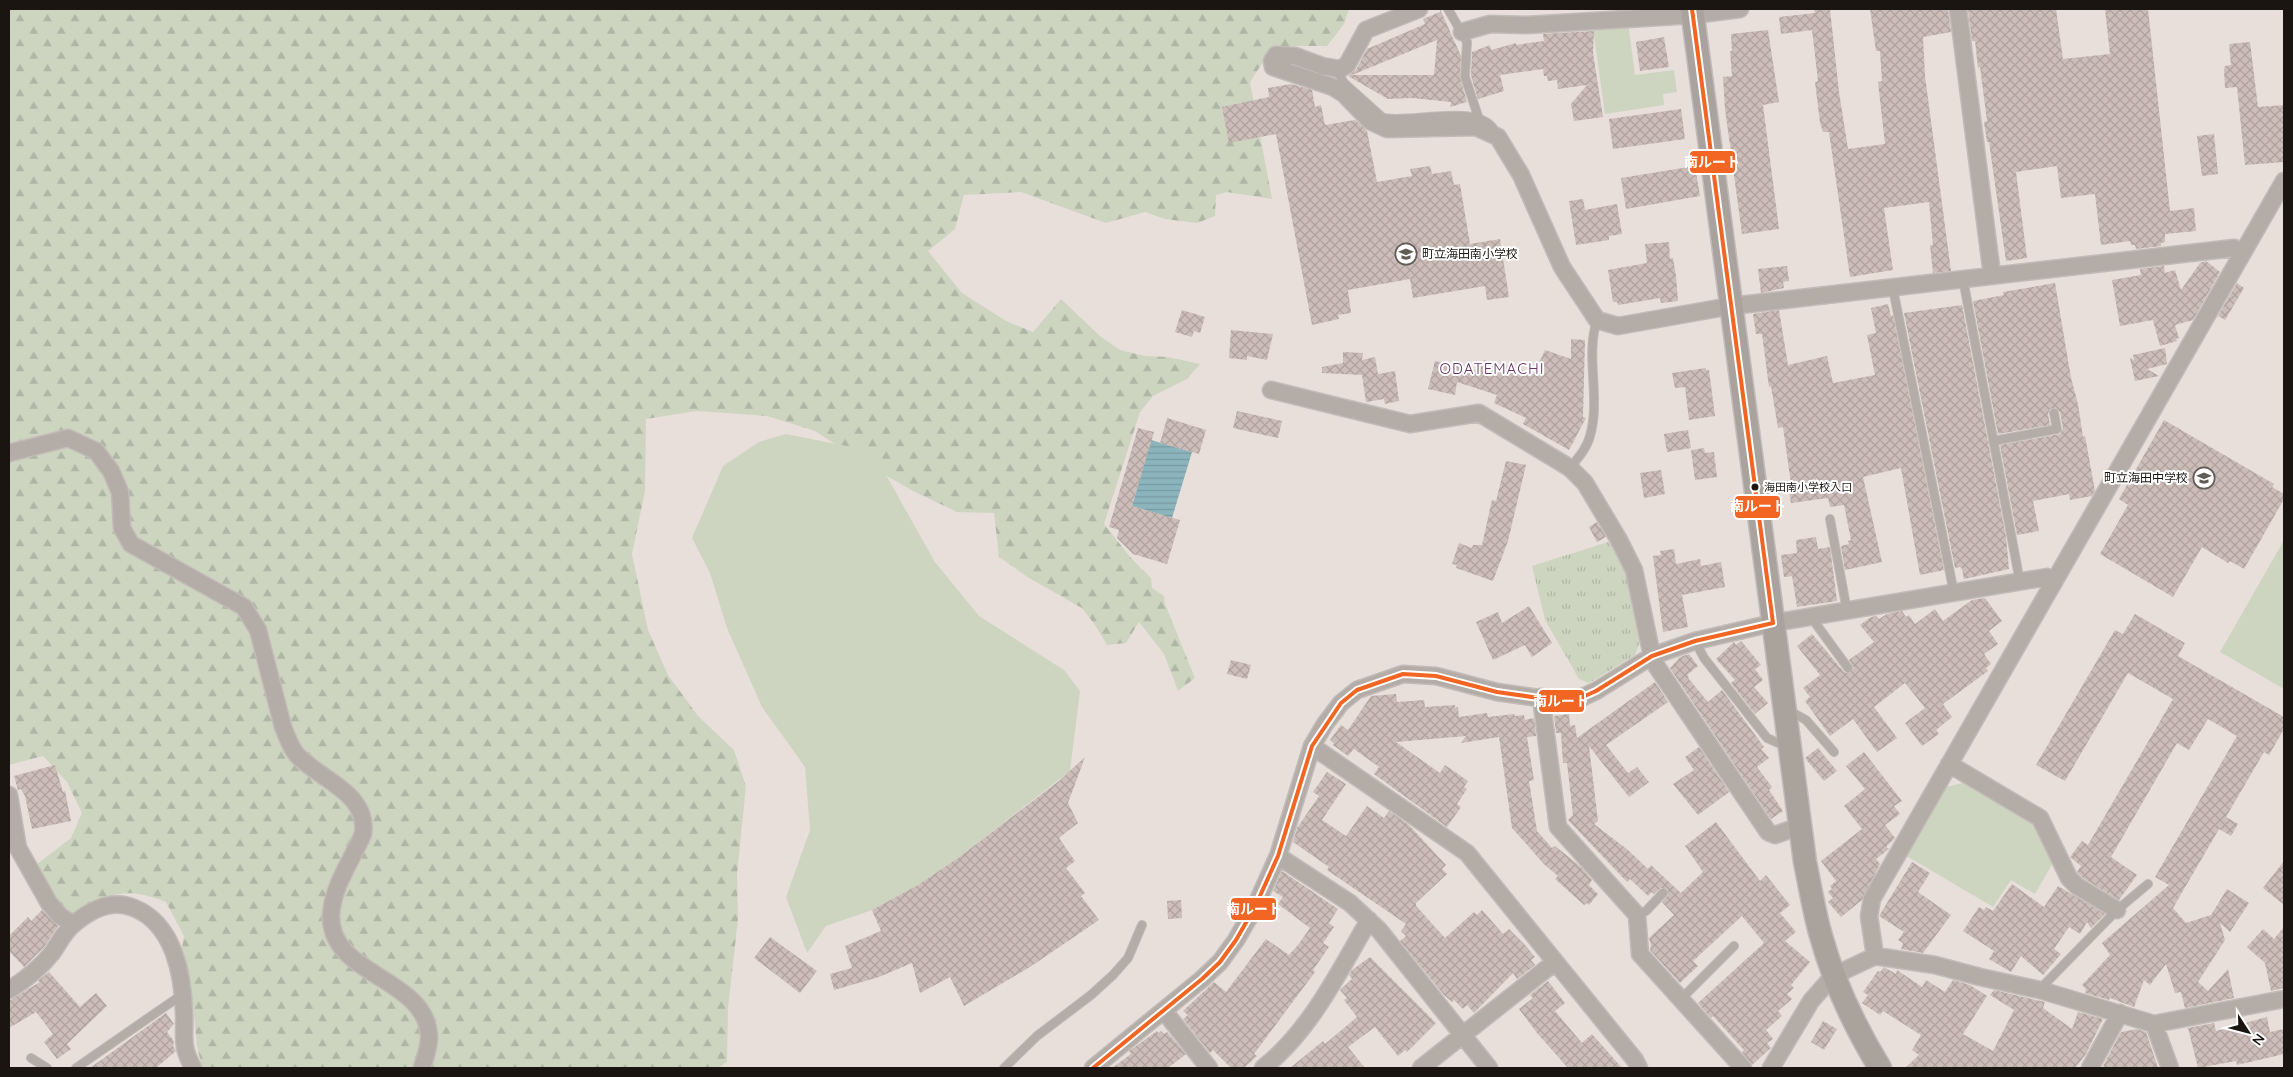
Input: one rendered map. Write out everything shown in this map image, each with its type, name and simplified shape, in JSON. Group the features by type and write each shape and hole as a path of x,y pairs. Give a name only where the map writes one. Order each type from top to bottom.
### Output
{"street":[{"path":"1419,9 1366,30 1347,65 1340,69 1322,66 1295,56 1276,55 1272,61 1273,67 1333,87 1344,94 1370,121 1387,129 1476,127 1498,137 1521,175 1562,267 1597,320 1618,326 1731,306 1893,289 1992,275 2234,248 2243,252"},
{"path":"1462,32 1490,24 1527,25 1740,9"},
{"path":"1958,9 1992,275"},
{"path":"1693,12 1800,826 1820,934 1834,976 1863,1040 1880,1068"},
{"path":"1875,956 1870,905 2054,580 2284,181"},
{"path":"1271,390 1410,424 1479,413 1570,468 1585,483 1619,540 1634,570 1652,656 1657,667 1768,832 1775,835 1800,826"},
{"path":"9,453 68,438 96,451 112,471 120,492 122,528 131,544 244,607 258,630 283,727 289,741 297,754 351,798 363,814 363,834 347,866 333,903 331,918 336,941 351,959 393,985 414,1002 426,1022 429,1034 429,1047 422,1068"},
{"path":"1094,1068 1164,1012 1220,962 1236,940 1255,907 1278,856 1312,746 1336,710 1357,690 1404,674 1436,676 1497,692 1560,701 1584,698 1652,656 1695,641 1773,623 2046,577 2054,580"},
{"path":"1541,698 1558,826 1637,915 1640,954 1743,1068"},
{"path":"1312,746 1466,854 1639,1068"},
{"path":"1949,764 2040,818 2069,878 2077,886 2117,910"},
{"path":"9,795 18,848 49,903 60,916 73,924"},
{"path":"1278,856 1350,904 1379,930 1489,1068"},
{"path":"9,990 33,972 50,954 73,924 107,905 128,905 139,910 157,925 175,956 183,994 185,1047 189,1066"},
{"path":"1263,1068 1280,1054 1326,994 1369,920"},
{"path":"1771,1068 1812,1002 1834,976 1875,956 1936,964 2040,990 2154,1024 2284,999"},
{"path":"1421,1068 1555,962"},
{"path":"1164,1012 1209,1068"},
{"path":"2090,1068 2120,1013"},
{"path":"2154,1024 2170,1068"}],"lane":[{"path":"1448,9 1467,42 1465,76 1479,119"},
{"path":"1340,69 1340,76 1344,83 1383,118 1390,120 1455,116 1479,119 1485,120 1493,126 1498,137"},
{"path":"1963,279 2020,582"},
{"path":"1893,289 1954,593"},
{"path":"1570,468 1584,450 1590,436 1593,399 1593,332 1597,320"},
{"path":"1993,441 2057,428 2054,413"},
{"path":"1830,519 1847,611"},
{"path":"1811,617 1848,668"},
{"path":"1695,641 1704,658 1767,738 1790,748"},
{"path":"1784,708 1806,720 1834,752"},
{"path":"2040,990 2117,910 2148,884"},
{"path":"1637,915 1646,911 1663,893"},
{"path":"1004,1068 1037,1036 1091,995 1113,975 1128,958 1142,925"},
{"path":"1680,1000 1734,946"},
{"path":"76,1068 183,994"},
{"path":"31,1058 47,1068"}],"green space":[{"path":"9,9 1349,9 1344,24 1327,46 1279,46 1263,62 1250,82 1272,199 1227,192 1216,195 1215,216 1197,223 1165,219 1145,212 1106,223 1021,192 964,195 955,229 928,251 962,293 1006,321 1033,332 1061,299 1101,337 1120,350 1145,356 1168,357 1200,364 1187,379 1153,396 1140,412 1104,524 1131,558 1151,578 1152,588 1164,596 1165,604 1195,678 1178,691 1164,654 1139,622 1126,643 1107,645 1082,608 1029,578 999,557 994,513 957,512 913,491 859,460 815,431 767,416 697,411 646,419 645,491 632,554 648,630 668,675 698,716 734,750 746,786 737,874 738,919 728,1008 727,1062 718,1068 202,1068 186,970 181,953 184,936 166,902 127,893 106,898 70,915 53,897 37,864 71,838 82,813 67,782 43,756 9,765"},
{"path":"1628,23 1635,75 1674,70 1677,92 1663,94 1664,105 1605,114 1593,28"},
{"path":"786,434 866,450 886,475 935,562 979,616 1064,670 1080,691 1070,771 958,858 918,885 872,910 826,926 807,953 786,897 810,830 805,767 762,707 727,628 710,573 692,538 723,466 759,442"},
{"path":"2284,540 2284,689 2220,652"},
{"path":"1611,541 1629,567 1643,634 1635,655 1589,683 1579,679 1545,620 1532,566"},
{"path":"1963,783 2038,827 2054,861 2035,894 2011,880 1993,907 1905,855 1946,787"}],"water":[{"path":"1151,440 1192,452 1172,518 1132,506"}],"building":[{"path":"1440,9 1461,56 1460,78 1467,102 1450,107 1451,102 1412,98 1388,99 1348,76 1356,70 1367,49 1425,24 1423,19 1440,12","holes":["1437,40 1434,75 1352,75"]},
{"path":"1814,9 1830,9 1839,92 1848,149 1885,144 1878,82 1882,81 1880,51 1876,51 1870,9 1948,9 1951,32 1923,37 1925,76 1951,271 1933,273 1930,245 1933,245 1929,202 1884,208 1893,270 1850,277 1829,132 1823,132 1820,123 1815,82 1818,81 1812,30 1781,34 1779,17 1815,13"},
{"path":"1968,9 2056,9 2063,59 2110,54 2105,9 2148,9 2170,211 2194,208 2196,231 2165,234 2165,242 2161,243 2161,246 2136,249 2135,245 2131,245 2130,241 2101,245 2095,194 2061,198 2057,166 2016,172 2027,258 2006,261 1989,142 1987,142 1984,122 1987,121 1980,67 1978,68 1975,41 1972,41"},
{"path":"1768,30 1779,102 1763,105 1779,229 1742,234 1725,109 1723,77 1732,76 1731,34"},
{"path":"1594,31 1593,53 1603,117 1574,121 1571,104 1587,85 1558,89 1557,80 1548,81 1547,76 1544,76 1543,69 1500,75 1504,91 1478,99 1471,76 1472,52 1490,45 1491,50 1516,43 1516,45 1544,41 1543,34"},
{"path":"1664,37 1669,67 1640,71 1636,42"},
{"path":"2250,42 2258,107 2284,105 2284,162 2245,165 2237,87 2225,88 2224,70 2225,66 2231,65 2229,44"},
{"path":"1291,84 1312,90 1315,107 1321,105 1325,125 1355,120 1367,131 1377,182 1412,176 1410,169 1430,166 1432,174 1451,171 1454,185 1460,184 1470,244 1500,239 1509,297 1487,300 1485,286 1413,298 1410,279 1348,290 1351,313 1338,315 1339,319 1312,325 1276,134 1229,143 1222,107 1269,97 1268,88"},
{"path":"1681,109 1685,139 1613,149 1609,119"},
{"path":"2214,134 2218,174 2202,176 2197,136"},
{"path":"1695,166 1700,196 1626,209 1621,178"},
{"path":"1583,199 1585,210 1617,204 1622,234 1609,236 1609,240 1576,245 1569,201"},
{"path":"1669,242 1670,259 1673,258 1676,276 1678,301 1661,303 1660,298 1618,305 1617,302 1613,302 1608,270 1647,263 1645,244"},
{"path":"2206,261 2220,272 2193,320 2175,325 2179,338 2176,339 2177,341 2160,346 2153,320 2120,326 2112,280 2141,275 2140,269 2164,266 2165,273 2175,270 2181,290 2200,263"},
{"path":"1787,266 1789,281 1783,282 1784,288 1761,293 1758,269"},
{"path":"2055,283 2071,378 2078,404 2083,437 2085,436 2095,491 2092,496 2070,500 2069,494 2033,501 2039,531 2017,535 2000,445 2060,434 2063,428 2060,412 2055,408 2050,409 2048,414 2050,425 1998,434 1973,301 2004,295 2003,292"},
{"path":"2237,283 2244,288 2225,320 2218,316"},
{"path":"1888,304 1891,316 1893,315 1944,570 1920,575 1901,468 1863,477 1882,562 1845,570 1841,546 1849,544 1848,541 1851,540 1844,505 1830,507 1828,498 1791,503 1788,484 1791,484 1783,427 1778,428 1771,386 1769,387 1762,334 1756,334 1753,314 1779,310 1788,365 1827,356 1833,383 1875,375 1867,335 1876,333 1871,308"},
{"path":"1962,305 2006,537 2009,569 1964,579 1962,569 1960,567 1955,568 1904,313"},
{"path":"1182,310 1205,317 1200,333 1194,331 1192,337 1175,332"},
{"path":"1231,330 1273,334 1267,360 1247,356 1247,360 1229,358"},
{"path":"1571,339 1585,340 1583,417 1586,418 1569,450 1523,424 1526,418 1494,403 1497,395 1457,382 1455,395 1428,389 1435,361 1476,370 1478,364 1482,366 1484,360 1506,368 1507,365 1534,374 1545,350 1571,359"},
{"path":"2165,348 2167,364 2147,369 2159,376 2135,381 2130,358 2134,360 2133,355"},
{"path":"1343,352 1363,353 1362,360 1375,357 1378,374 1395,371 1399,401 1385,404 1384,399 1366,402 1362,375 1322,373 1322,367 1343,363"},
{"path":"1706,368 1706,370 1709,370 1715,416 1689,420 1685,387 1675,388 1672,373"},
{"path":"1237,411 1282,421 1278,438 1233,428"},
{"path":"1167,418 1206,430 1199,454 1160,443"},
{"path":"2164,420 2274,484 2272,487 2284,494 2284,499 2244,569 2230,561 2228,563 2202,547 2173,597 2100,554 2128,505 2119,499"},
{"path":"1138,428 1154,432 1132,506 1180,520 1167,564 1133,554 1117,538 1119,530 1109,527"},
{"path":"1688,430 1691,448 1667,452 1664,434"},
{"path":"1704,448 1705,453 1714,452 1717,477 1695,480 1691,450"},
{"path":"1506,461 1526,465 1508,541 1493,581 1456,568 1457,565 1452,564 1459,543 1472,548 1473,545 1482,545 1492,500 1496,501"},
{"path":"1661,470 1665,494 1644,498 1640,473"},
{"path":"1597,522 1606,537 1597,542 1589,527"},
{"path":"1816,537 1818,549 1830,547 1837,601 1797,607 1792,576 1784,577 1781,555 1797,553 1796,540"},
{"path":"1674,549 1676,564 1700,559 1701,566 1721,562 1725,587 1682,595 1688,627 1663,632 1653,556 1661,555 1660,551"},
{"path":"1985,598 2002,621 1989,631 1998,644 1984,654 1991,664 1986,668 1988,671 1943,704 1952,717 1936,730 1939,734 1922,746 1905,723 1925,708 1905,683 1874,707 1897,738 1877,752 1853,719 1830,736 1805,701 1810,697 1803,688 1820,675 1797,646 1812,634 1844,672 1849,673 1854,668 1849,660 1874,642 1860,625 1871,617 1876,616 1879,619 1887,614 1902,611 1906,617 1909,615 1915,624 1935,609 1943,621 1972,600"},
{"path":"1529,606 1552,643 1532,657 1525,645 1493,660 1476,622 1498,612 1502,623"},
{"path":"2135,614 2185,643 2178,656 2284,717 2284,729 2269,755 2264,752 2226,817 2238,824 2231,836 2219,829 2173,908 2186,923 2211,915 2227,889 2249,903 2230,932 2220,923 2225,940 2198,982 2208,991 2228,969 2234,998 2185,1008 2181,992 2175,993 2166,964 2150,985 2144,980 2134,1007 2110,998 2109,1000 2085,993 2086,989 2082,985 2110,955 2102,943 2169,885 2155,877 2237,736 2208,719 2189,750 2177,743 2111,857 2137,875 2119,900 2083,878 2077,872 2081,866 2070,857 2082,841 2088,845 2173,699 2128,673 2065,781 2036,765 2115,630 2123,634"},
{"path":"1741,641 1761,665 1755,669 1763,680 1754,687 1768,703 1755,714 1731,683 1735,680 1716,659 1734,642 1736,645"},
{"path":"1689,654 1698,666 1687,675 1688,678 1708,702 1722,690 1764,747 1761,749 1769,758 1757,767 1772,787 1769,790 1783,811 1771,819 1670,668 1680,657"},
{"path":"1231,660 1251,665 1247,679 1227,674"},
{"path":"1655,682 1668,702 1606,745 1628,773 1637,767 1649,782 1629,797 1589,746 1598,821 1594,824 1628,850 1648,869 1651,865 1681,893 1703,872 1685,846 1716,822 1760,881 1766,875 1790,905 1780,913 1796,932 1785,941 1810,962 1791,985 1794,988 1787,994 1792,999 1778,1011 1782,1016 1766,1030 1773,1039 1767,1043 1771,1048 1752,1065 1742,1052 1744,1050 1713,1016 1711,1018 1698,1003 1764,943 1742,916 1693,961 1698,966 1680,983 1650,950 1649,938 1674,915 1662,902 1668,895 1667,889 1661,888 1648,896 1630,879 1627,882 1568,820 1573,815 1567,763 1563,763 1561,733 1556,733 1554,716 1569,714 1570,726 1575,725 1577,738"},
{"path":"1396,694 1397,702 1424,700 1425,707 1455,705 1455,708 1458,707 1459,717 1487,713 1488,717 1514,714 1515,716 1524,715 1525,720 1534,718 1536,736 1527,737 1534,780 1529,781 1537,831 1552,848 1555,846 1581,867 1592,880 1589,885 1598,894 1589,905 1587,903 1584,905 1555,879 1558,876 1544,864 1512,828 1499,737 1461,743 1466,736 1396,742 1440,773 1445,765 1468,781 1464,787 1467,789 1457,804 1461,807 1447,827 1374,774 1379,767 1354,749 1348,756 1333,745 1334,743 1330,740 1341,725 1348,730 1371,696"},
{"path":"1699,747 1729,792 1698,815 1673,784 1694,770 1685,757"},
{"path":"1818,748 1837,771 1824,781 1805,758"},
{"path":"1864,752 1902,801 1894,806 1900,814 1885,825 1895,838 1886,847 1889,849 1876,859 1880,864 1862,900 1841,917 1828,902 1833,898 1828,892 1832,889 1830,886 1836,881 1821,861 1862,829 1844,806 1865,789 1846,766"},
{"path":"1085,757 1068,803 1078,823 1059,838 1075,861 1066,868 1085,893 1081,896 1099,920 1030,967 964,1006 950,977 920,993 912,963 879,977 834,990 830,974 852,968 845,946 881,931 872,910 918,885 958,858 1059,781"},
{"path":"55,765 63,792 65,791 71,821 32,829 25,796 21,789 18,790 14,776"},
{"path":"1327,772 1346,784 1322,820 1346,836 1367,806 1384,818 1389,811 1409,825 1446,865 1442,869 1447,874 1416,903 1416,906 1445,938 1474,912 1477,915 1482,910 1503,934 1509,929 1524,944 1535,957 1531,960 1535,965 1517,979 1513,973 1474,1013 1467,1005 1463,1009 1454,1000 1452,1002 1444,995 1400,941 1406,936 1401,931 1406,924 1327,870 1329,867 1293,842 1297,828 1319,796 1313,792"},
{"path":"2284,861 2284,905 2263,888"},
{"path":"1912,862 1930,873 1918,892 1951,915 1923,953 1901,949 1903,943 1898,940 1904,932 1879,916"},
{"path":"1282,871 1338,909 1329,923 1334,927 1323,943 1329,947 1313,970 1315,972 1254,1054 1257,1056 1244,1068 1231,1068 1213,1050 1210,1053 1183,1019 1188,1015 1183,1011 1214,982 1226,992 1266,939 1289,955 1298,945 1310,928 1278,904 1283,897 1273,891"},
{"path":"2012,884 2044,907 2058,886 2105,914 2091,928 2087,922 2080,934 2069,927 2054,949 2061,954 2043,975 2021,956 2011,972 1989,959 1994,951 1963,931 1979,907 1984,910 1986,907 1993,911"},
{"path":"1181,900 1182,918 1168,919 1167,901"},
{"path":"42,910 58,926 44,947 24,967 9,951 9,936 28,917 31,921"},
{"path":"2284,927 2284,988 2271,991 2265,963 2247,947 2263,929 2274,939"},
{"path":"770,937 817,971 800,993 754,958"},
{"path":"1370,957 1436,1023 1407,1052 1405,1050 1398,1056 1375,1027 1348,1047 1365,1068 1290,1068 1323,1041 1325,1044 1357,1017 1344,1000 1347,998 1340,990 1352,979 1349,975 1352,970"},
{"path":"1884,967 1896,974 1897,970 1922,987 1926,980 1945,992 1953,980 1970,985 1987,996 1963,1034 1993,1051 2014,1010 1990,995 1994,990 2045,1002 2043,1008 2072,1029 2078,1012 2103,1019 2086,1054 2075,1068 1905,1068 1919,1055 1912,1050 1921,1035 1883,1011 1880,1015 1862,1003 1868,995 1863,992 1878,971 1880,972"},
{"path":"49,972 80,1007 96,993 107,1006 67,1044 71,1049 57,1059 44,1042 53,1034 36,1012 9,1028 9,1001 40,982 38,981"},
{"path":"1548,981 1565,1003 1555,1011 1582,1043 1592,1034 1622,1068 1568,1068 1537,1033 1519,1009 1533,998 1530,995"},
{"path":"166,1013 174,1024 167,1032 174,1041 173,1046 176,1051 156,1068 90,1068"},
{"path":"2267,1017 2270,1032 2284,1029 2284,1054 2237,1065 2236,1061 2198,1068 2188,1028 2214,1023 2216,1031"},
{"path":"1823,1021 1837,1029 1824,1050 1811,1042"},
{"path":"2137,1029 2146,1032 2158,1068 2106,1068 2103,1066 2121,1032"},
{"path":"1157,1031 1158,1033 1161,1031 1164,1034 1167,1032 1186,1054 1168,1068 1112,1068 1131,1054 1129,1051"}],"transit line":[{"name":"南ルート","path":"1692,9 1773,623"},
{"name":"南ルート","path":"1093,1068 1202,979 1220,962 1236,940 1255,907 1278,856 1312,746 1341,703 1357,690 1403,674 1436,676 1497,692 1560,701 1576,700 1596,691 1652,656 1695,641 1773,623"}],"place":[{"name":"町立海田南小学校","path":"1406,254"},
{"name":"町立海田中学校","path":"2204,478"},
{"name":"海田南小学校入口","path":"1755,487"}],"district":[{"name":"ODATEMACHI","path":"1492,369"}]}
